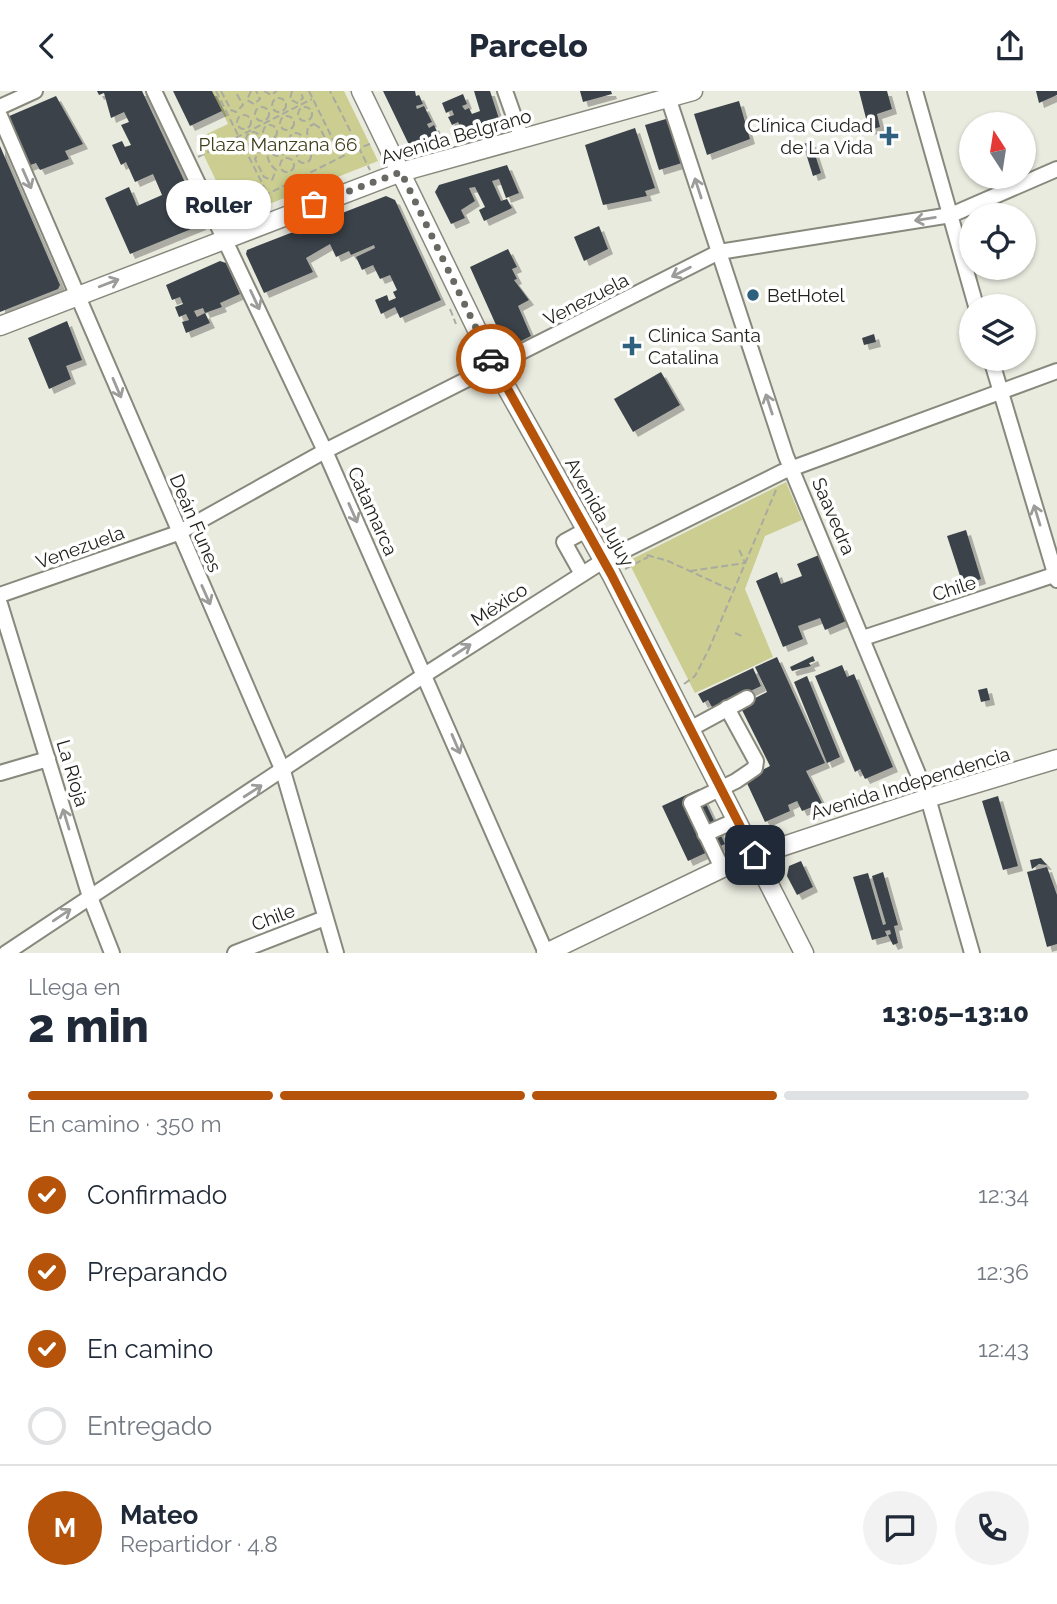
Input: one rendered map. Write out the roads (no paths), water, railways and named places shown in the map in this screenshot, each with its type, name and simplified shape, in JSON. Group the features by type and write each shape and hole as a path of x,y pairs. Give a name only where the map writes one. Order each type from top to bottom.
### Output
{"main road":[{"name":"Avenida Jujuy","path":"361,91 495,367 607,568 804,953"},
{"name":"Avenida Belgrano","path":"0,325 401,172 668,95 693,91"},
{"name":"Avenida Independencia","path":"546,953 722,868 755,855 1057,759"}],"street":[{"path":"0,107 36,91"},
{"name":"Catamarca","path":"155,91 325,451 426,674 546,953"},
{"path":"505,91 522,139"},
{"path":"915,91 973,294"},
{"name":"Saavedra","path":"668,95 792,468 860,643 928,798 972,953"},
{"name":"Deán Funes","path":"0,116 283,771 336,953"},
{"name":"Venezuela","path":"0,594 178,533 325,451 719,252 951,215 1057,169"},
{"path":"994,371 1056,576"},
{"name":"México","path":"6,953 426,674 582,574 607,568 741,491 792,468 1057,371"},
{"path":"582,574 564,542 586,530"},
{"name":"Chile","path":"860,643 1056,576"},
{"name":"La Rioja","path":"0,604 90,897 112,953"},
{"path":"690,729 747,698"},
{"path":"722,868 691,803 721,789 755,768 756,761 727,708"},
{"path":"0,773 48,759"},
{"path":"705,834 737,820"},
{"name":"Chile","path":"235,953 325,918"}],"place":[{"name":"Clínica Ciudad de La Vida","path":"889,136"},
{"name":"Roller","path":"314,204"},
{"name":"BetHotel","path":"753,295"},
{"name":"Clinica Santa Catalina","path":"632,346"}],"park label":[{"name":"Plaza Manzana 66","path":"278,144"}]}
